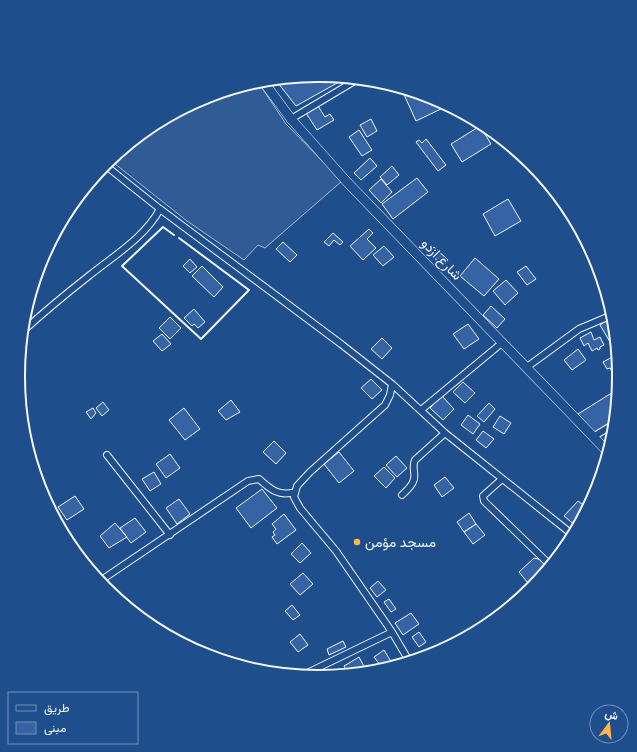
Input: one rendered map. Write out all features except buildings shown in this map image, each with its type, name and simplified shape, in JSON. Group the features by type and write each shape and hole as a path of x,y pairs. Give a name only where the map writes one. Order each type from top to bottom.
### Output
{"street":[{"path":"291,119 349,84"},
{"name":"شارع ازدو","path":"267,87 291,119 347,182 504,342 603,447"},
{"path":"110,169 300,312 392,384 445,433 568,531"},
{"path":"30,325 76,286 134,241 153,222 160,208"},
{"path":"527,366 580,329 606,318"},
{"path":"421,410 504,342"},
{"path":"105,578 253,479 259,479 280,494 294,492 310,472 385,406 390,395 392,384"},
{"path":"593,436 607,428"},
{"path":"402,495 413,483 415,478 413,464 415,460 445,433"},
{"path":"107,455 170,535"},
{"path":"502,479 483,496 484,501 546,561"},
{"path":"294,492 294,497 300,508 336,551 392,632 406,656"},
{"path":"314,670 392,632"}],"shaded area":[{"path":"261,88 286,124 342,181 265,248 258,245 244,260 187,221 115,164 155,132 189,113 224,98"}],"wall":[{"path":"174,235 163,227 122,266 201,339 249,290 179,238"}],"place":[{"name":"مسجد مؤمن","path":"357,542"}]}
